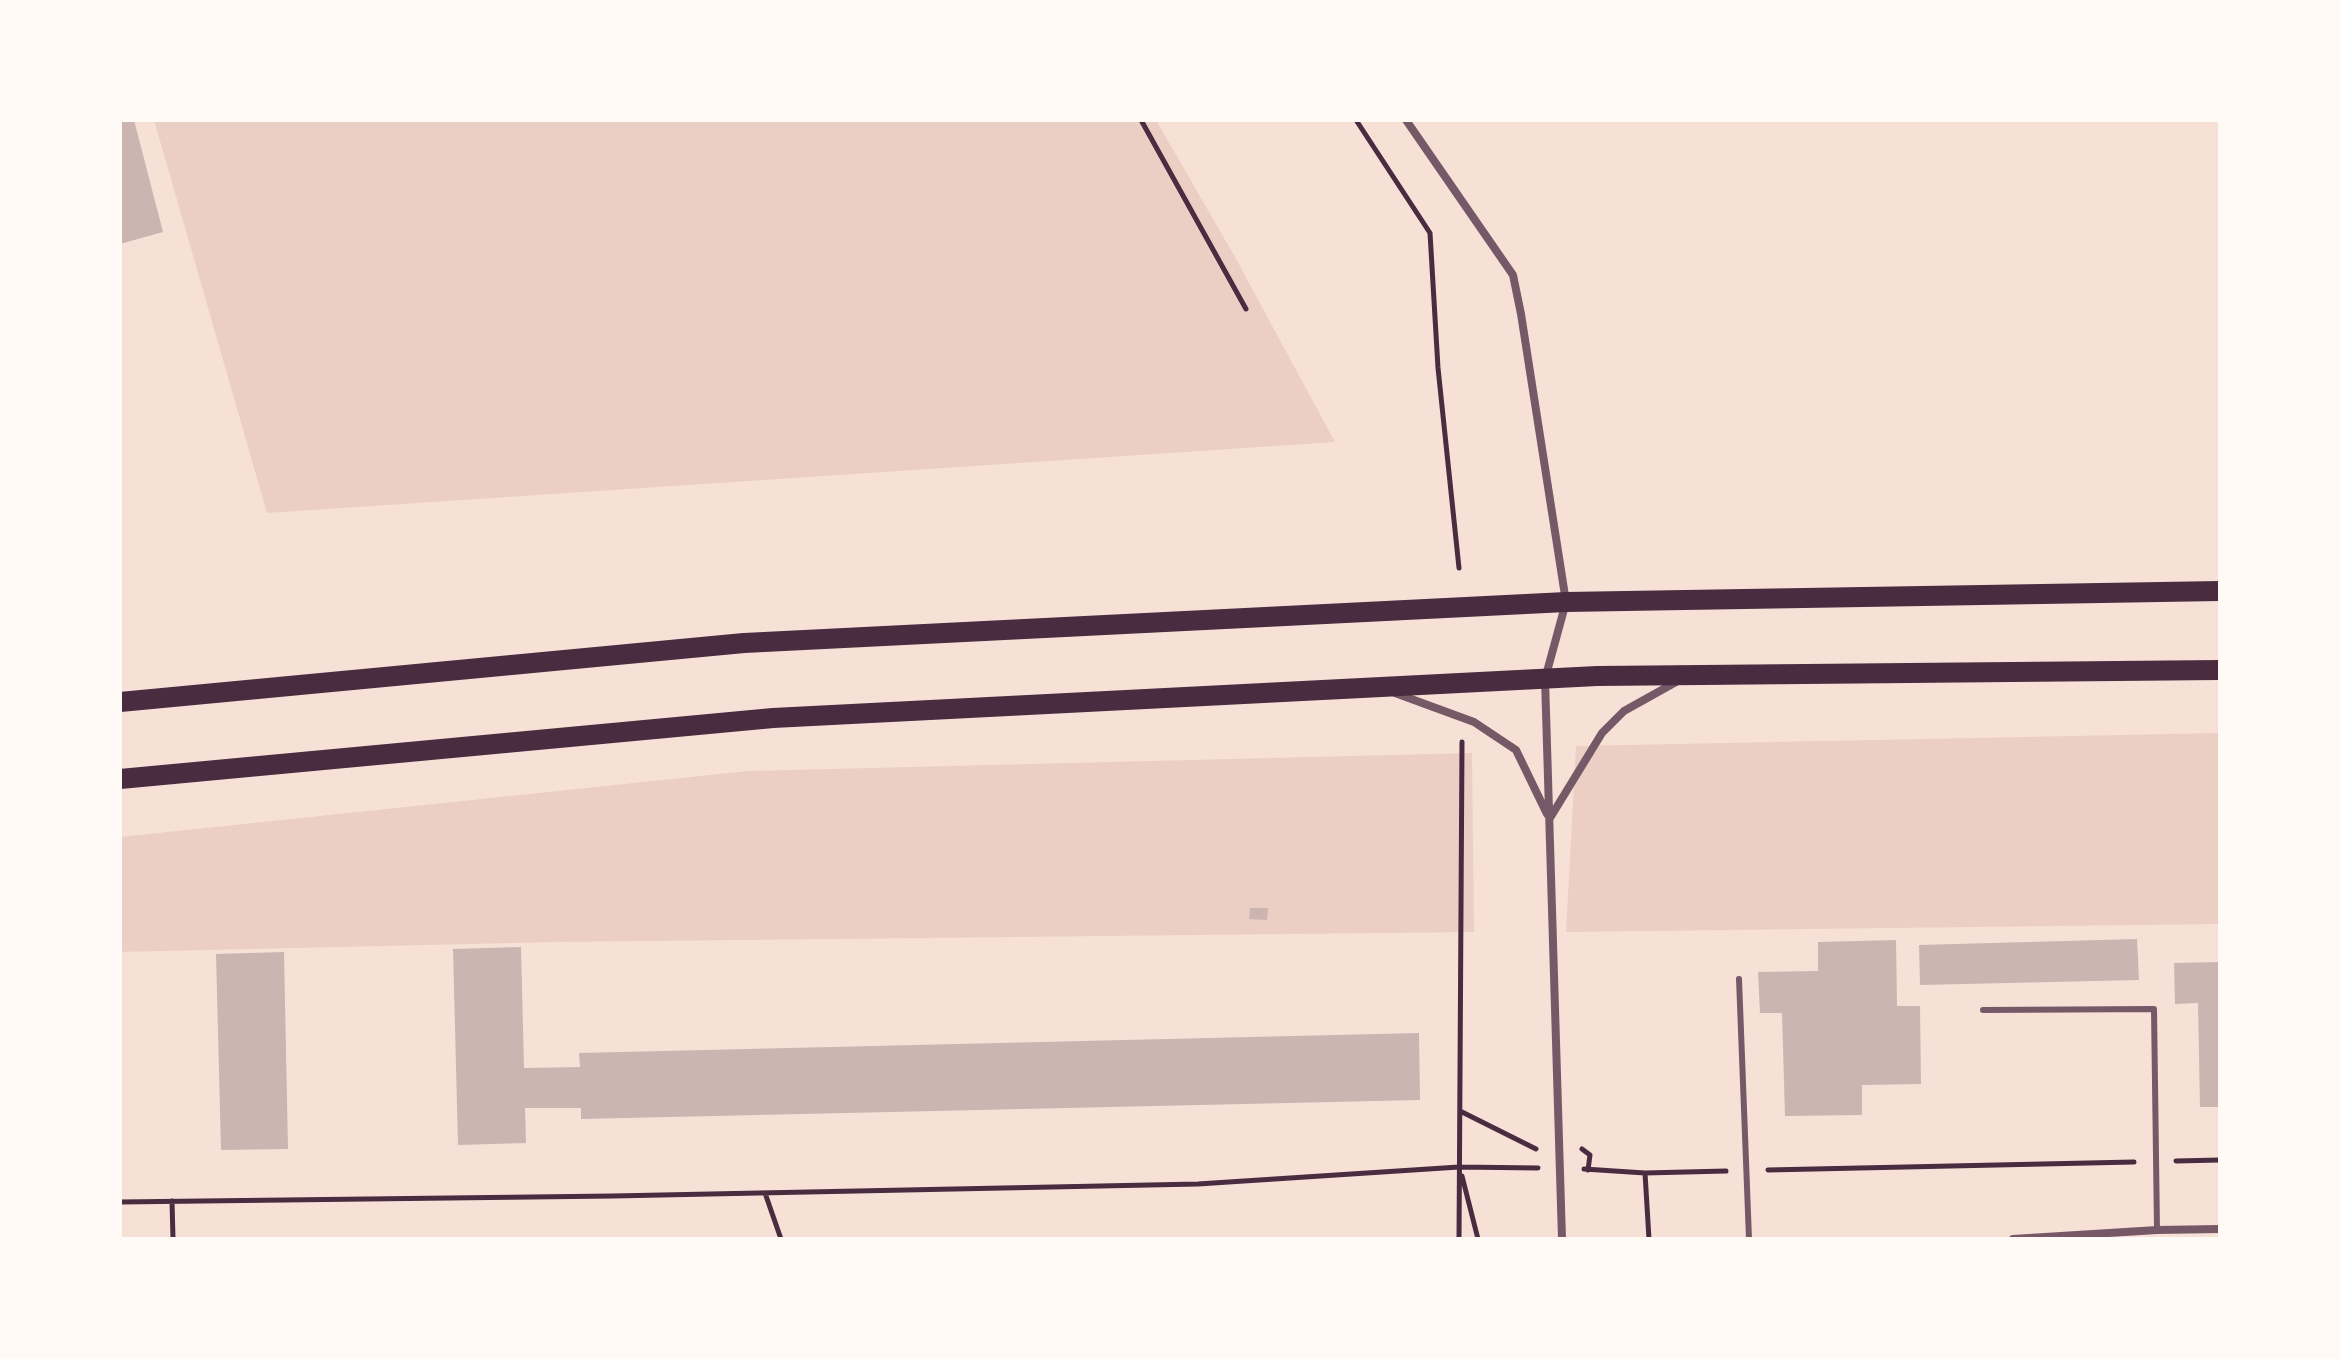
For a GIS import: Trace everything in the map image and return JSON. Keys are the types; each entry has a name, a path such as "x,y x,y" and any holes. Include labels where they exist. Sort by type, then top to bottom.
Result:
{"main road":[{"path":"120,702 744,643 1566,602 2220,591"},
{"path":"120,779 773,718 1545,679 2220,670"}],"street":[{"path":"1406,120 1513,275 1566,602 1545,679 1562,1239"},
{"path":"1549,819 1602,733 1624,711 1687,676"},
{"path":"1377,687 1474,722 1516,750 1549,819"},
{"path":"2013,1239 2220,1229"}],"lane":[{"path":"1739,979 1749,1239"},
{"path":"1983,1010 2154,1009 2157,1230"}],"path":[{"path":"1141,120 1246,309"},
{"path":"1356,120 1430,233 1438,368 1459,568"},
{"path":"1459,1239 1462,741"},
{"path":"1460,1111 1534,1149"},
{"path":"120,1202 1198,1184 1459,1167 1560,1167 1645,1173 2220,1160"},
{"path":"1459,1167 1478,1239"},
{"path":"1645,1173 1649,1239"},
{"path":"765,1193 781,1239"},
{"path":"172,1201 173,1239"}],"shaded area":[{"path":"154,120 1156,120 1235,257 1335,442 267,513"},
{"path":"2220,733 2220,924 1566,932 1576,746"},
{"path":"1472,753 1474,932 557,942 120,952 120,837 748,771"}],"building":[{"path":"120,120 134,120 163,232 120,244"},
{"path":"1250,908 1268,908 1267,920 1249,919"},
{"path":"2137,939 2139,980 1920,985 1919,945"},
{"path":"1896,940 1897,1006 1920,1006 1921,1084 1862,1085 1862,1115 1785,1116 1782,1013 1760,1013 1758,972 1818,971 1818,942"},
{"path":"521,947 524,1068 580,1067 579,1053 1419,1033 1420,1100 581,1119 581,1108 525,1108 526,1143 458,1145 453,949"},
{"path":"284,952 288,1149 221,1150 216,954"},
{"path":"2220,962 2220,1107 2200,1107 2198,1003 2175,1004 2174,963"}]}
